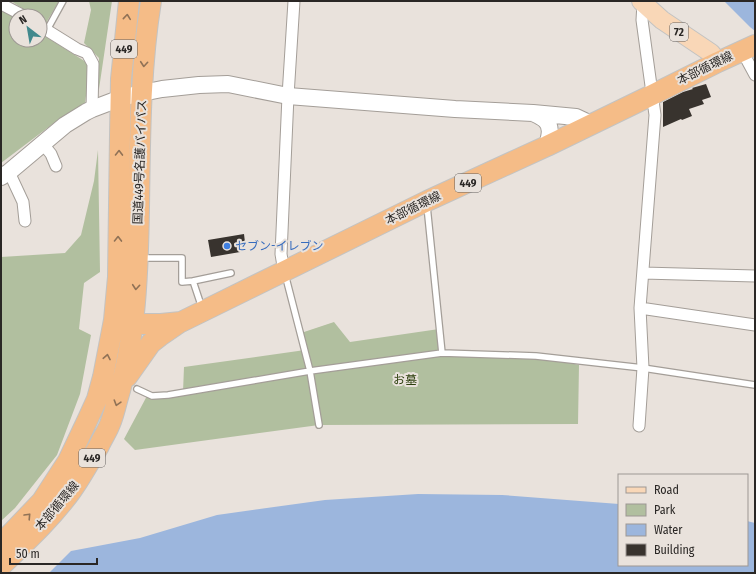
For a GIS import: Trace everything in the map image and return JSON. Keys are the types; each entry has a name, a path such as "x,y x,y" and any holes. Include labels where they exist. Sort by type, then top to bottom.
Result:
{"highway":[{"name":"国道449号名護バイパス","path":"123,322 118,278 121,79 129,1"},
{"name":"国道449号名護バイパス","path":"123,322 138,258 142,93 151,1"},
{"name":"本部循環線","path":"123,322 161,324 181,322 427,201 547,146 748,48"},
{"name":"本部循環線","path":"1,566 55,512 72,491 86,470 130,385 123,322"},
{"name":"本部循環線","path":"1,544 42,501 68,461 97,399 103,377 123,322"},
{"path":"130,385 151,343 181,322"}],"main road":[{"name":"72","path":"642,2 662,20 711,53 718,62"}],"street":[{"path":"284,272 281,254 294,1"},
{"path":"639,426 643,368 640,308 655,115 642,20 642,2"},
{"path":"48,31 77,49 87,53 93,64 92,109"},
{"path":"748,48 755,75"},
{"path":"25,222 23,202 5,174 65,125 86,112 121,98 162,89 228,84 288,96 455,109 533,113 576,117 593,124"},
{"path":"533,113 546,120 549,127 550,131 547,146"},
{"path":"43,144 51,154 56,166"},
{"path":"643,273 755,276"},
{"path":"640,308 755,325"}],"lane":[{"path":"48,22 63,1"},
{"path":"427,201 442,353"},
{"path":"138,258 182,258 182,282 231,273"},
{"path":"284,272 310,371 319,426"},
{"path":"193,281 204,311"},
{"path":"130,385 152,396 168,395 310,371 442,353 536,356 643,368 755,385"}],"green space":[{"path":"11,1 59,1 48,20 48,8 22,8"},
{"path":"89,1 112,1 99,89 99,58 84,43 91,10"},
{"path":"1,11 5,11 8,13 8,48 48,48 48,38 86,62 89,71 85,104 54,123 1,163"},
{"path":"98,150 100,272 84,283 79,329 91,335 80,394 57,455 15,508 1,521 1,257 65,253 81,235 94,181"},
{"name":"お墓","path":"334,322 350,342 439,329 442,353 536,356 579,365 578,424 319,425 135,450 124,439 148,394 183,392 184,367 305,350 301,333"}],"water":[{"path":"724,1 755,1 755,31 750,27"},
{"path":"418,494 502,495 618,504 618,566 748,566 748,521 755,523 755,573 49,573 71,551 140,538 217,515 325,500"}],"building":[{"path":"706,84 711,97 702,100 704,104 689,109 692,116 663,127 663,102 683,92 693,89 692,88"},
{"name":"セブン-イレブン","path":"244,234 246,251 211,257 208,240"}],"place":[{"name":"セブン-イレブン","path":"227,246"}]}
